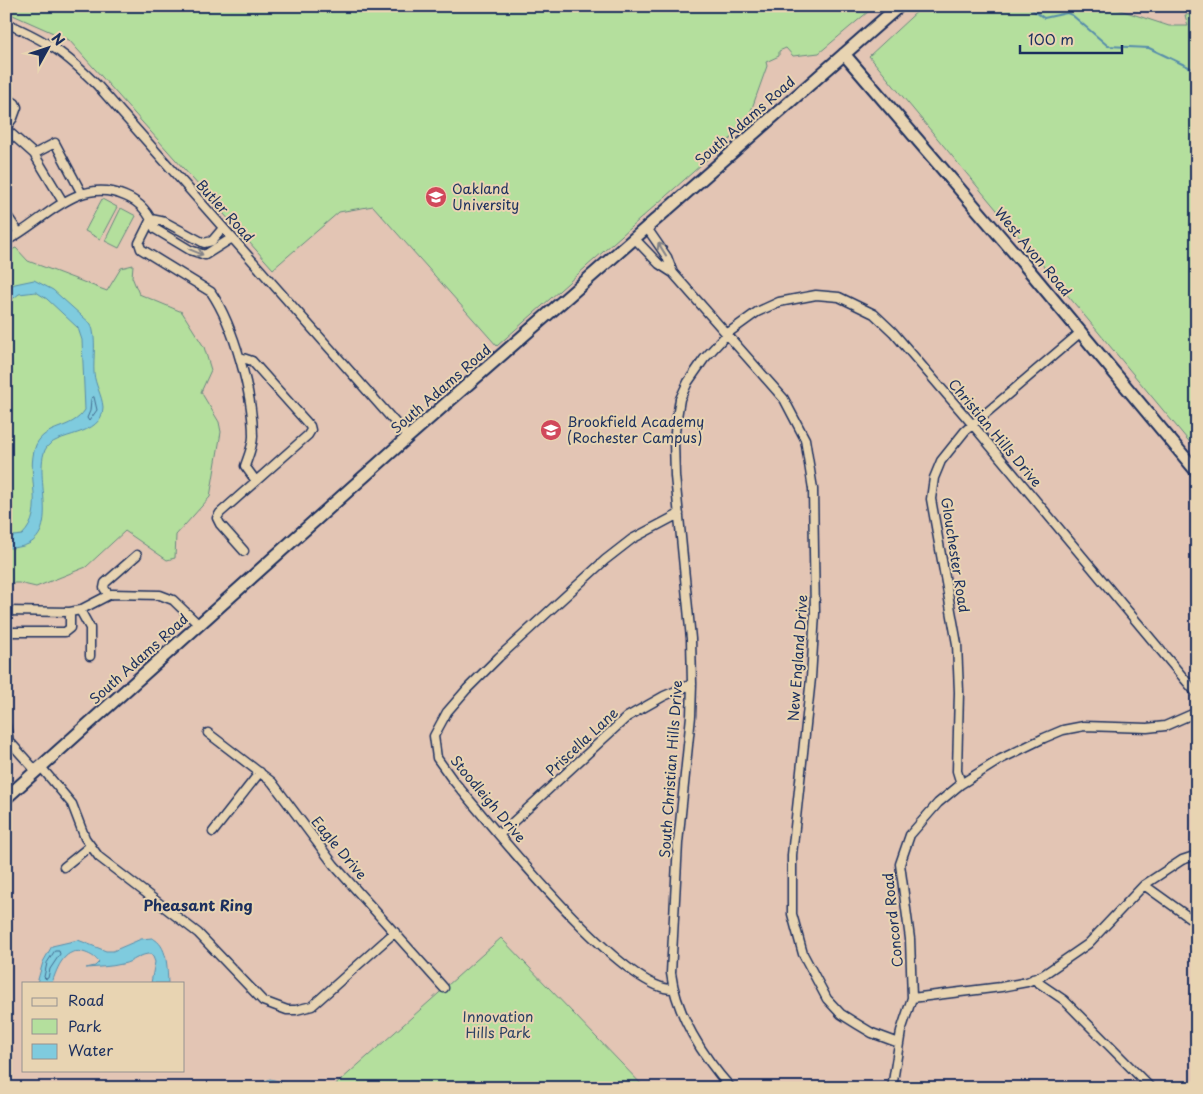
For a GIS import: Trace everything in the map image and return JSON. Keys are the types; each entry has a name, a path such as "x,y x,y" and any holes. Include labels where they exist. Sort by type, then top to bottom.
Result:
{"main road":[{"name":"South Adams Road","path":"6,798 408,437 900,6"},
{"name":"West Avon Road","path":"844,54 1081,332 1197,472"}],"street":[{"name":"Butler Road","path":"6,23 53,45 75,63 119,109 408,437"},
{"path":"6,98 15,103 17,107 13,118 6,128 34,154 63,202"},
{"path":"34,154 55,143 82,194"},
{"path":"6,240 63,202 82,194 104,192 120,194 143,208 155,229 199,254 211,253 232,238"},
{"path":"6,214 19,232"},
{"path":"151,219 165,222 204,243 212,241 223,228"},
{"path":"151,219 139,243 141,249 211,292 218,302 240,357 253,435 245,466 256,481"},
{"name":"New England Drive","path":"647,228 667,257 673,273"},
{"name":"New England Drive","path":"635,238 660,264 673,273 728,333 784,399 797,420 810,457 814,515 815,613 811,678 792,855 792,914 796,932 814,978 827,999 841,1014 857,1024 872,1033 899,1043"},
{"name":"Christian Hills Drive","path":"728,333 757,312 779,302 800,296 839,297 874,314 893,332 972,424 1197,694"},
{"name":"Glouchester Road","path":"961,784 957,771 959,685 957,644 931,499 934,478 941,461 972,424 1081,332"},
{"name":"South Christian Hills Drive","path":"728,333 704,360 688,382 680,399 674,440 691,639 692,684 674,907 671,973 673,989 684,1015 700,1045 731,1088"},
{"path":"240,357 252,361 310,426 311,430 308,435 220,513 218,518 220,524 244,551"},
{"name":"Stoodleigh Drive","path":"673,989 656,985 644,978 588,932 500,834 436,758 434,736 439,725 467,689 499,656 605,560 632,539 679,514"},
{"path":"108,594 104,588 105,583 137,555"},
{"path":"6,611 70,612 80,610 108,594 166,596 178,604 198,626"},
{"path":"80,610 90,628 90,656"},
{"path":"6,632 65,632 70,628 70,612"},
{"name":"Priscella Lane","path":"500,834 627,718 664,696 692,684"},
{"name":"Concord Road","path":"892,1088 899,1043 912,998 910,939 900,864 910,835 938,803 961,784 1001,759 1063,730 1084,726 1147,728 1180,721 1197,712"},
{"path":"6,726 8,741 72,804 90,846 99,857 198,933 263,1001 278,1008 296,1010 312,1006 395,932"},
{"name":"Eagle Drive","path":"208,733 260,772 280,792 312,838 334,865 444,988"},
{"path":"213,832 260,772"},
{"path":"64,867 90,846"},
{"path":"912,998 992,988 1033,980 1088,944 1144,885 1182,860 1197,854"},
{"path":"1144,885 1197,923"},
{"path":"1033,980 1064,1000 1151,1088"}],"green space":[{"name":"Oakland University","path":"6,6 875,6 819,53 793,56 786,48 779,51 779,56 766,62 767,66 746,125 497,346 373,206 339,212 273,269 69,40 6,12"},
{"path":"923,6 1108,6 1169,26 1188,26 1185,15 1197,14 1197,451 869,56"},
{"path":"102,199 117,207 100,239 85,231"},
{"path":"121,208 136,216 119,248 105,241"},
{"path":"16,248 28,261 107,291 121,268 133,265 132,277 139,294 182,312 204,347 211,370 201,392 219,422 221,432 210,497 176,535 175,558 167,560 125,531 86,567 36,587 19,583 6,583 6,252"},
{"name":"Innovation Hills Park","path":"501,938 645,1088 332,1088"}],"water":[{"path":"34,280 53,290 91,324 94,342 95,377 103,407 101,417 95,424 50,444 45,450 42,463 43,526 37,537 25,545 6,548 6,537 22,535 33,515 33,456 40,438 52,430 73,421 85,410 82,340 78,328 47,299 36,292 19,294 6,304 6,288"},
{"path":"152,938 161,946 166,958 168,982 151,982 155,962 152,954 144,955 118,965 86,968 95,966 99,962 91,955 79,951 67,955 63,959 52,982 37,982 43,962 52,946 78,940 106,951 113,951 141,939"},
{"path":"270,1079 308,1088 249,1088"}],"waterway":[{"path":"1027,6 1044,18 1067,13 1072,15 1108,46 1149,48 1197,71"}],"place":[{"name":"Oakland University","path":"436,197"},
{"name":"Brookfield Academy (Rochester Campus)","path":"551,430"}],"district":[{"name":"Pheasant Ring","path":"198,906"}]}
